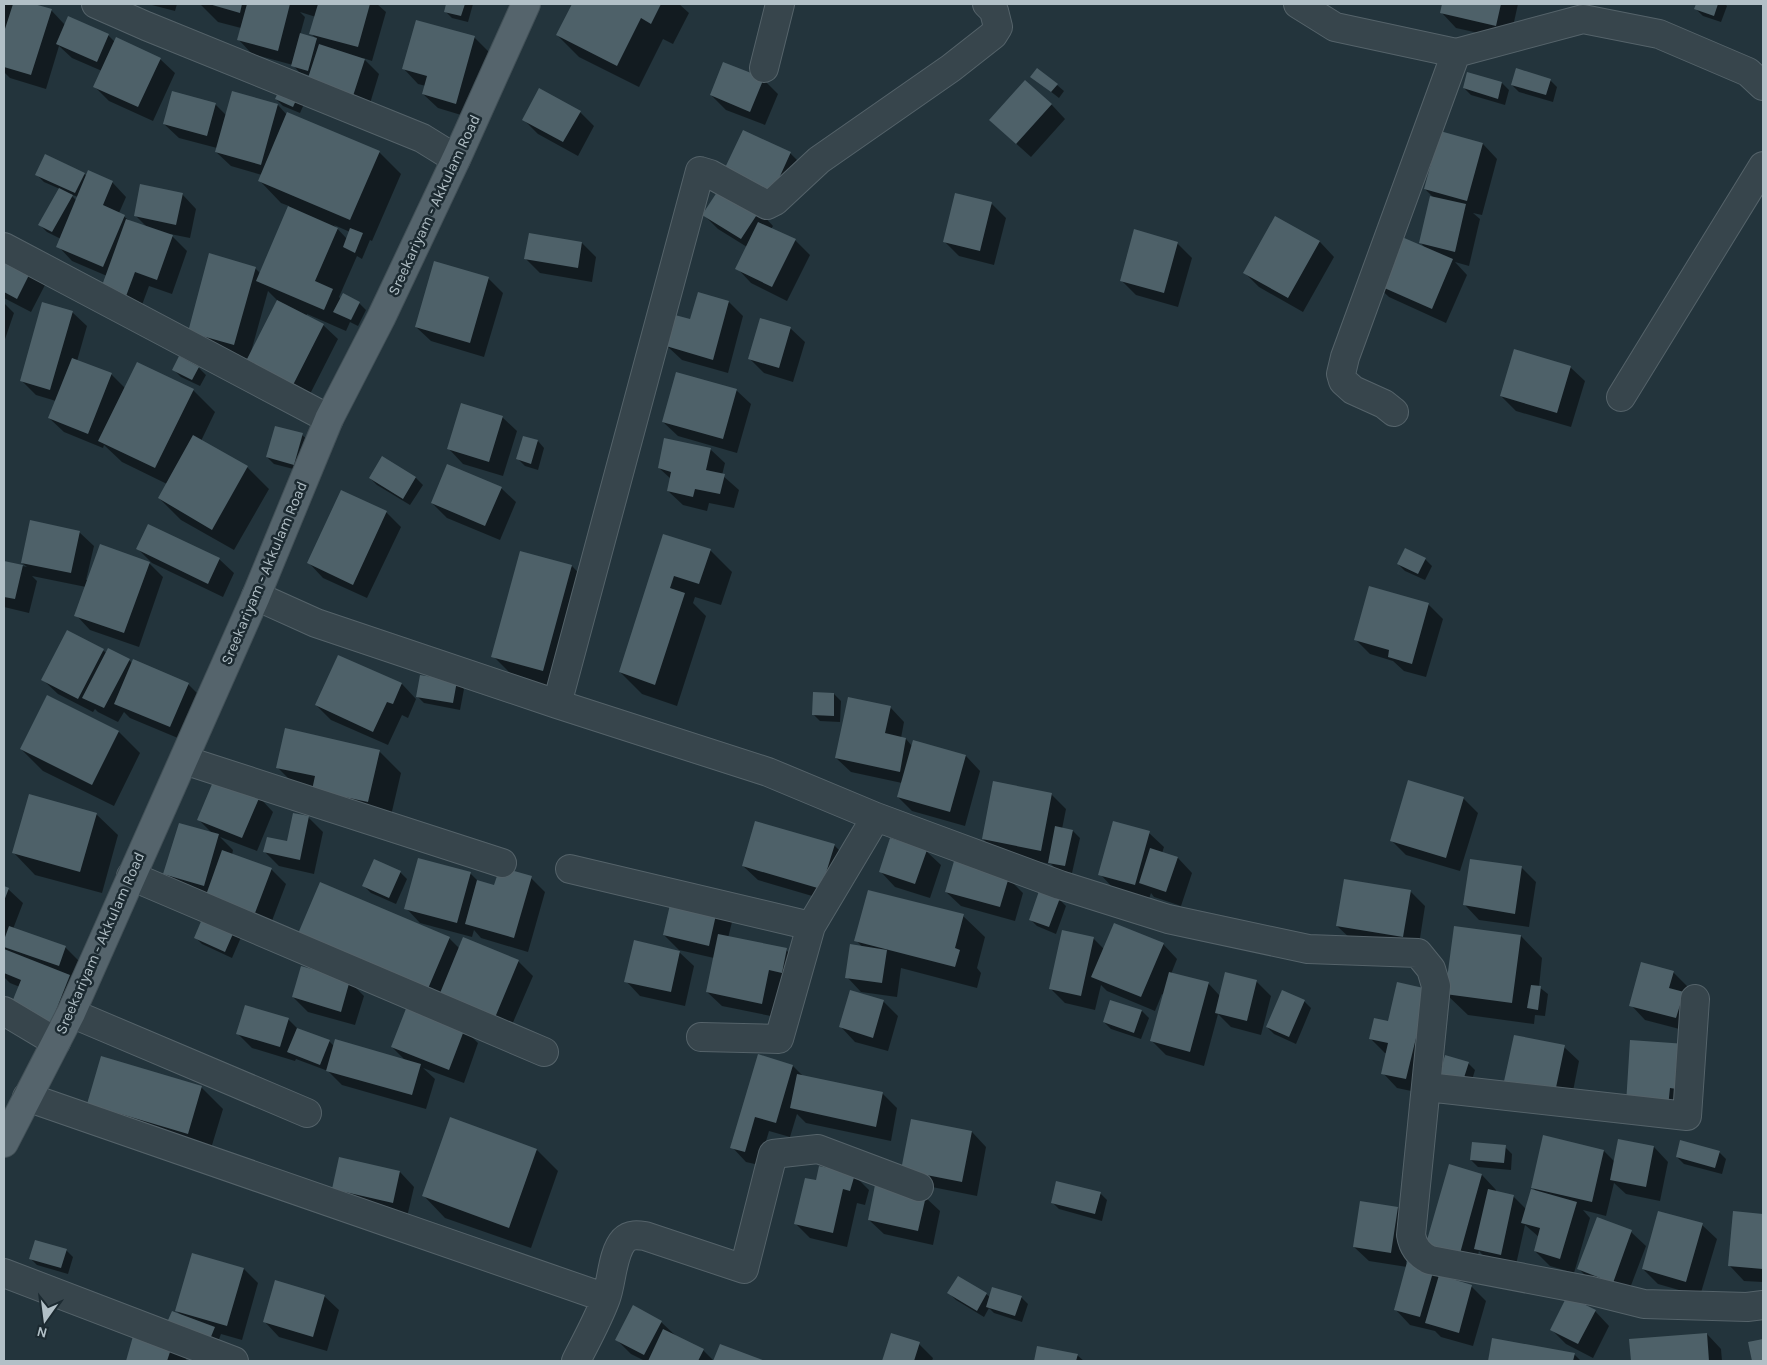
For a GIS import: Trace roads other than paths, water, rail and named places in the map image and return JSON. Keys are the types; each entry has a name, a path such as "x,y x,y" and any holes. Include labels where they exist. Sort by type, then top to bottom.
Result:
{"main road":[{"name":"Sreekariyam - Akkulam Road","path":"4,1143 71,1014 256,596 328,419 381,318 526,4"}],"street":[{"path":"96,4 422,138 456,159"},
{"path":"764,68 780,4"},
{"path":"557,704 700,171 710,174 767,206 775,201 819,160 951,68 993,35 998,27 994,11 987,4"},
{"path":"1298,4 1335,27 1456,54 1583,19 1659,34 1748,72 1763,86"},
{"path":"1394,412 1384,404 1352,390 1343,382 1341,374 1348,348 1456,54"},
{"path":"1622,397 1763,166"},
{"path":"4,246 328,419"},
{"path":"256,596 316,622 557,704 768,772 876,817 1060,886 1168,919 1308,949 1418,953 1431,969 1436,986 1411,1235 1412,1244 1424,1257 1430,1260 1592,1290 1644,1304 1746,1307 1763,1305"},
{"path":"184,760 502,863"},
{"path":"701,1037 779,1039 811,926 876,817"},
{"path":"570,869 811,926"},
{"path":"131,876 544,1052"},
{"path":"1427,1087 1687,1116 1695,999"},
{"path":"4,1011 56,1042"},
{"path":"71,1014 307,1113"},
{"path":"27,1097 606,1298"},
{"path":"576,1361 606,1298 618,1250 625,1238 632,1235 645,1236 744,1269 772,1154 818,1149 919,1187"},
{"path":"4,1273 234,1361"}]}
